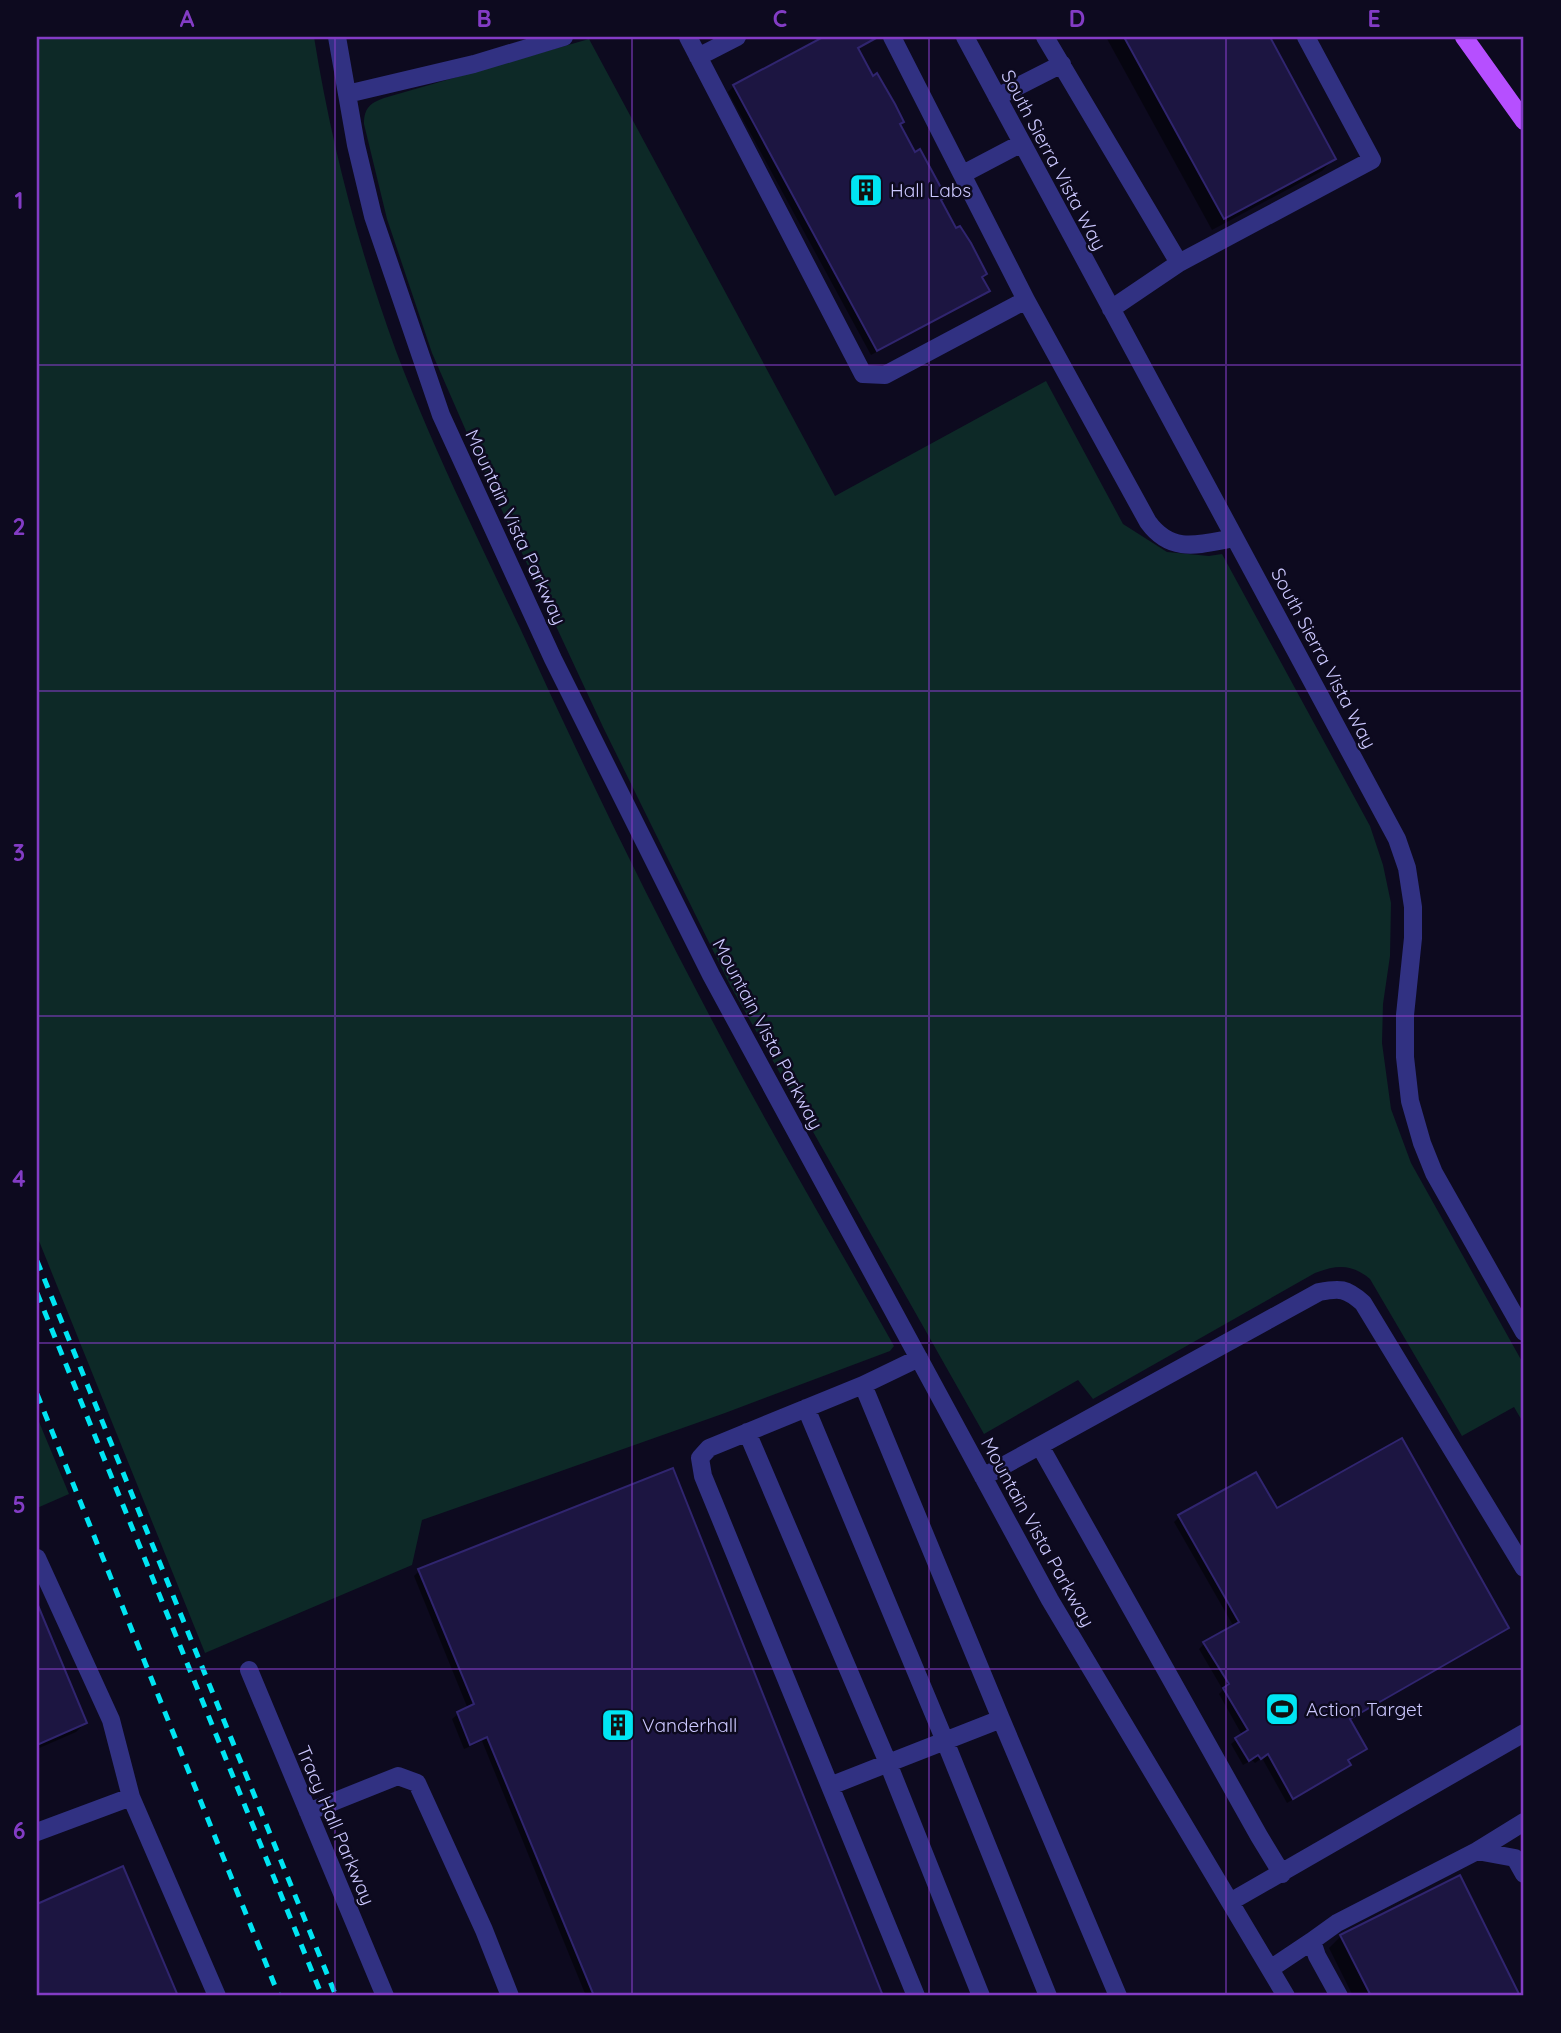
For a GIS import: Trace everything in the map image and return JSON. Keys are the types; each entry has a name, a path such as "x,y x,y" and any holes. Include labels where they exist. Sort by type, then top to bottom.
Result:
{"main road":[{"path":"1464,37 1524,121"}],"street":[{"name":"Mountain Vista Parkway","path":"337,37 373,216 441,415 553,659 705,963 1050,1600 1286,1996"},
{"path":"347,94 474,64 538,41 564,37"},
{"path":"688,37 863,374 885,375 1026,300"},
{"path":"698,57 737,37"},
{"path":"891,37 1026,300 1148,522 1157,534 1171,543 1194,545 1235,538"},
{"name":"South Sierra Vista Way","path":"965,37 1397,839 1407,868 1413,907 1413,938 1405,1015 1405,1058 1410,1101 1434,1173 1524,1332"},
{"path":"1045,37 1179,263"},
{"path":"1111,309 1179,263 1372,160 1306,37"},
{"path":"997,97 1062,64"},
{"path":"963,174 1022,143"},
{"path":"983,1477 1319,1292 1336,1289 1350,1292 1363,1303 1524,1568"},
{"path":"916,1996 703,1476 701,1458 709,1448 863,1385 919,1358"},
{"path":"863,1385 1118,1996"},
{"path":"806,1408 1048,1996"},
{"path":"747,1432 888,1763 981,1996"},
{"path":"1040,1446 1282,1874"},
{"path":"37,1558 111,1720 131,1797 217,1996"},
{"name":"Tracy Hall Parkway","path":"249,1670 385,1996"},
{"path":"831,1786 1001,1719"},
{"path":"1230,1902 1524,1733"},
{"path":"308,1812 398,1776 417,1783 484,1930 510,1996"},
{"path":"37,1832 131,1797"},
{"path":"1270,1969 1337,1923 1477,1851 1524,1822"},
{"path":"1477,1851 1515,1858 1524,1874"},
{"path":"1312,1941 1317,1956 1339,1996"}],"green space":[{"path":"37,37 314,37 338,156 370,274 396,351 440,456 590,778 663,926 758,1105 894,1346 890,1351 725,1413 422,1520 412,1565 205,1653 37,1236"},
{"path":"589,39 835,496 1046,381 1123,524 1167,552 1209,556 1222,554 1370,826 1383,865 1391,903 1390,956 1383,1004 1382,1043 1391,1109 1411,1163 1524,1365 1524,1424 1514,1407 1462,1436 1370,1279 1356,1270 1343,1267 1315,1273 1093,1399 1078,1380 984,1434 730,985 603,727 432,353 387,219 364,124 365,114 372,104 384,98"},
{"path":"37,1417 69,1494 37,1508"}],"building":[{"name":"Hall Labs","path":"823,37 878,37 858,48 873,76 877,73 895,104 904,122 900,124 915,152 920,149 946,197 941,200 956,228 960,226 987,274 982,277 990,291 877,351 733,85"},
{"path":"1124,37 1270,37 1336,159 1224,219"},
{"name":"Action Target","path":"1402,1438 1509,1628 1350,1719 1367,1749 1348,1760 1351,1765 1293,1799 1268,1754 1261,1759 1258,1755 1249,1761 1235,1738 1248,1730 1223,1688 1229,1684 1203,1642 1239,1622 1178,1515 1256,1472 1277,1508"},
{"name":"Vanderhall","path":"673,1468 883,1996 594,1996 487,1737 470,1745 457,1712 474,1704 418,1569"},
{"path":"37,1603 87,1723 37,1745"},
{"path":"123,1866 178,1996 37,1996 37,1904"},
{"path":"1460,1875 1520,1996 1371,1996 1340,1935"}],"railway":[{"path":"37,1261 336,1996"},
{"path":"37,1293 322,1996"},
{"path":"37,1394 279,1996"}],"place":[{"name":"Hall Labs","path":"866,190"},
{"name":"Action Target","path":"1282,1709"},
{"name":"Vanderhall","path":"618,1725"}]}
